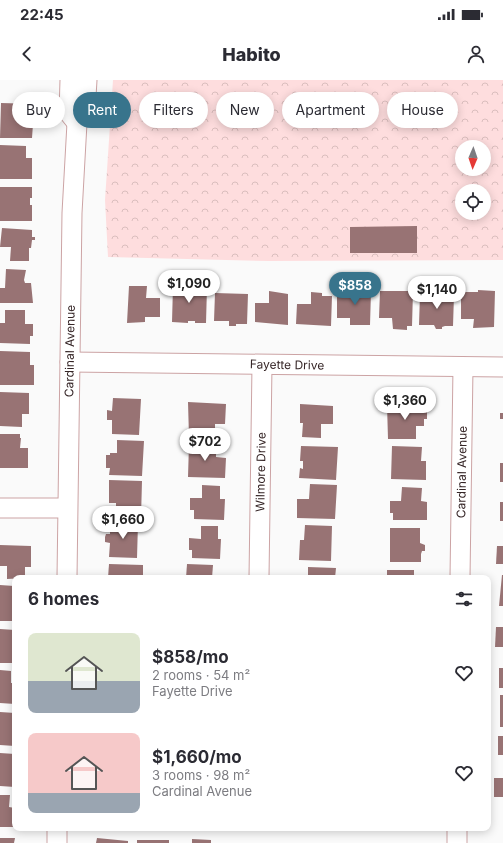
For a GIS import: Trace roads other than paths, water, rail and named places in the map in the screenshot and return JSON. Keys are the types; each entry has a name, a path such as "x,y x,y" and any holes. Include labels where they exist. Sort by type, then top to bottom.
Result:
{"street":[{"name":"Cardinal Avenue","path":"70,80 69,113 73,118"},
{"name":"Cardinal Avenue","path":"86,92 87,80"},
{"name":"Cardinal Avenue","path":"67,575 72,213 77,128"},
{"name":"Fayette Drive","path":"70,362 503,367"},
{"name":"Wilmore Drive","path":"259,575 262,365"},
{"name":"Cardinal Avenue","path":"460,575 463,367"},
{"path":"0,508 67,508"},
{"path":"57,831 57,843"},
{"path":"457,831 457,843"}]}
